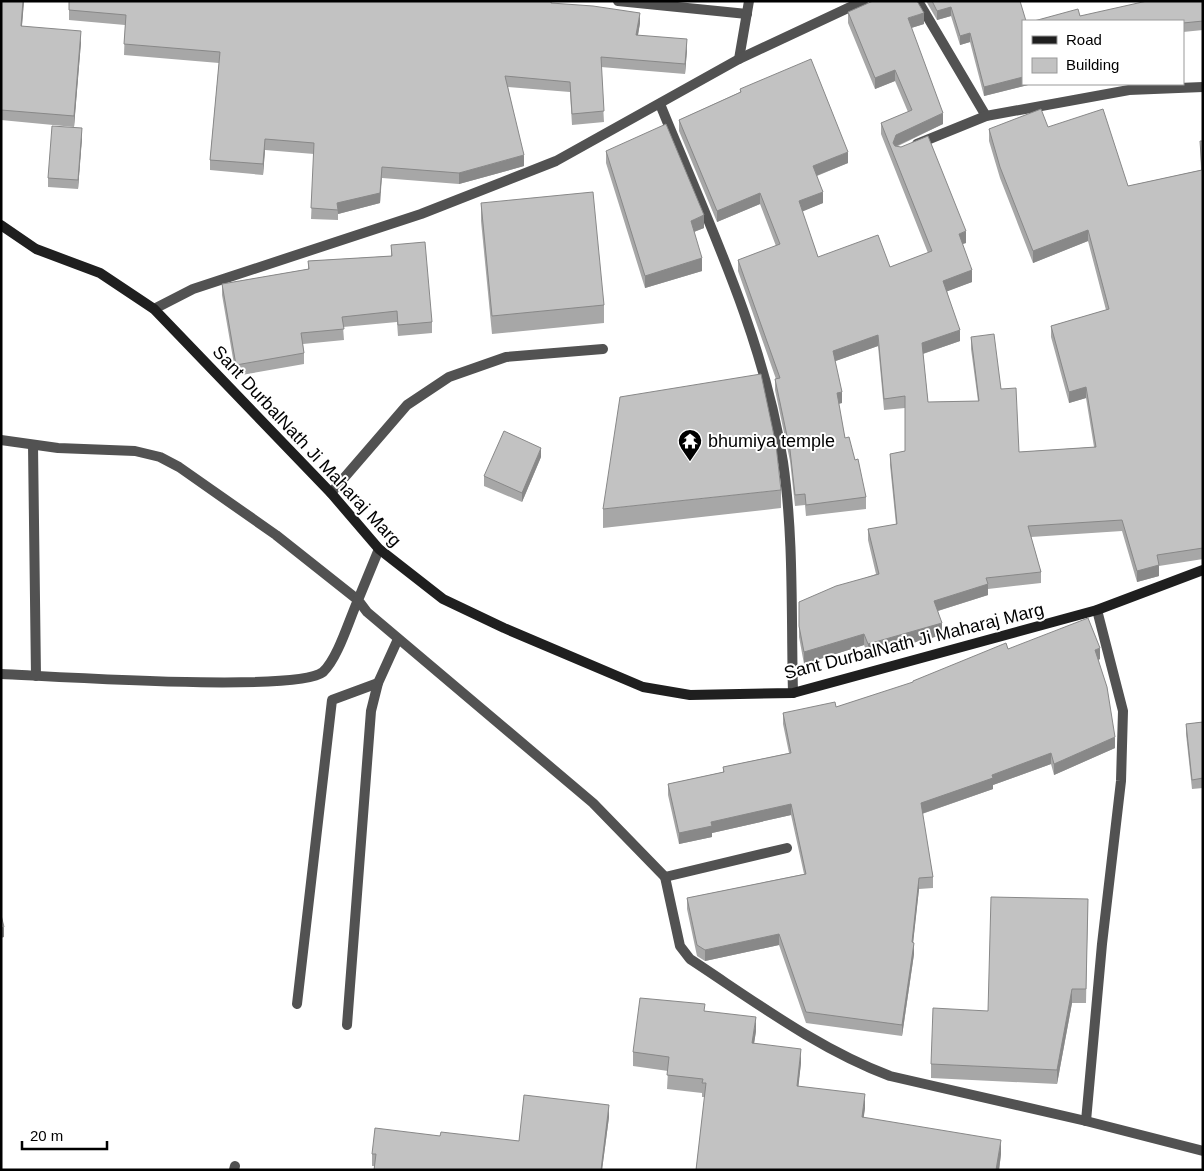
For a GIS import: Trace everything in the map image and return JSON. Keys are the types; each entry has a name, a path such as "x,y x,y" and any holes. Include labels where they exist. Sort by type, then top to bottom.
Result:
{"street":[{"path":"618,1 747,14"},
{"path":"739,60 749,1"},
{"path":"154,309 193,289 421,214 498,185 556,160 739,60 863,1"},
{"path":"918,1 986,116"},
{"path":"907,148 986,116 1129,90 1203,87"},
{"path":"660,104 748,323 770,397 783,461 790,520 793,693"},
{"name":"Sant DurbalNath Ji Maharaj Marg","path":"1,225 36,249 100,273 154,309 331,493 379,549 443,599 504,628 643,687 690,695 793,693 1097,610 1203,570"},
{"path":"331,493 407,405 449,377 506,357 603,349"},
{"path":"1,440 58,448 135,450 160,457 276,535 358,600 367,612 398,639 593,803 665,877 683,952 690,959 813,1039 890,1076 1086,1121 1203,1151"},
{"path":"33,445 36,676"},
{"path":"1,674 254,683 301,680 322,672 332,659 379,549"},
{"path":"1086,1121 1102,944 1122,781 1123,711 1097,610"},
{"path":"347,1025 372,712 378,683 398,639"},
{"path":"297,1004 332,700 378,683"},
{"path":"665,877 787,848"}],"building":[{"path":"1,1 23,1 21,26 81,31 74,116 1,110"},
{"path":"69,1 551,1 551,3 593,6 640,13 636,35 687,39 685,64 601,57 604,111 572,114 570,82 505,76 524,155 459,173 382,167 380,193 337,203 338,210 311,208 314,143 265,139 263,164 210,160 220,52 124,44 126,15 69,10"},
{"path":"873,1 917,1 924,13 908,18 943,113 896,135 893,143 895,146 901,147 928,136 966,231 959,234 972,270 943,281 960,330 922,343 928,402 979,401 971,337 994,334 1001,389 1016,388 1019,452 1096,447 1086,387 1069,392 1051,326 1109,309 1088,230 1033,251 1000,167 989,129 1041,109 1048,127 1103,109 1128,186 1202,170 1200,141 1203,141 1203,548 1157,555 1159,565 1137,571 1122,520 1028,526 1041,572 986,578 988,584 934,601 942,623 868,644 864,634 804,652 799,626 799,602 836,586 879,574 868,529 897,524 890,454 905,451 905,396 884,399 878,335 833,351 842,392 837,393 845,438 849,437 855,460 858,459 866,497 806,505 805,494 795,495 790,450 775,379 780,378 738,260 780,244 760,193 717,211 679,120 741,92 740,89 811,59 848,152 813,166 823,192 799,201 818,257 878,235 890,267 932,251 881,123 912,110 895,70 875,78 848,12"},
{"path":"932,1 1020,1 1026,20 1022,20 1022,77 984,87 970,33 960,36 951,7 937,11"},
{"path":"1147,1 1203,1 1203,21 1184,23 1184,20 1038,20 1078,9 1080,16"},
{"path":"666,124 704,215 691,221 702,258 645,276 606,151"},
{"path":"52,126 82,128 78,180 48,178"},
{"path":"593,192 604,305 492,316 481,203"},
{"path":"425,242 432,322 398,325 397,311 342,317 344,329 301,333 304,353 236,365 222,284 309,269 308,261 392,256 391,245"},
{"name":"bhumiya temple","path":"761,374 776,445 781,490 603,509 620,397"},
{"path":"504,431 541,448 522,493 484,476"},
{"path":"1088,618 1100,648 1095,650 1107,687 1115,737 1054,764 1051,753 992,775 993,778 921,803 933,877 919,878 912,942 914,943 902,1025 806,1012 779,934 705,950 697,945 687,898 806,874 791,804 711,822 712,826 679,833 668,784 724,772 723,767 791,753 783,713 835,702 836,707 913,682 1006,643 1008,649"},
{"path":"1203,722 1203,778 1192,780 1186,724"},
{"path":"991,897 1088,899 1086,989 1072,989 1057,1070 931,1064 933,1008 988,1011"},
{"path":"1,915 4,927 1,928"},
{"path":"640,998 705,1004 704,1011 756,1017 752,1043 801,1049 797,1086 865,1094 862,1117 1001,1140 996,1170 696,1170 706,1083 702,1083 703,1079 667,1075 669,1057 633,1052"},
{"path":"524,1095 609,1105 601,1170 374,1170 376,1154 372,1154 375,1128 440,1136 441,1132 519,1141"}],"place":[{"name":"bhumiya temple","path":"690,462"}]}
